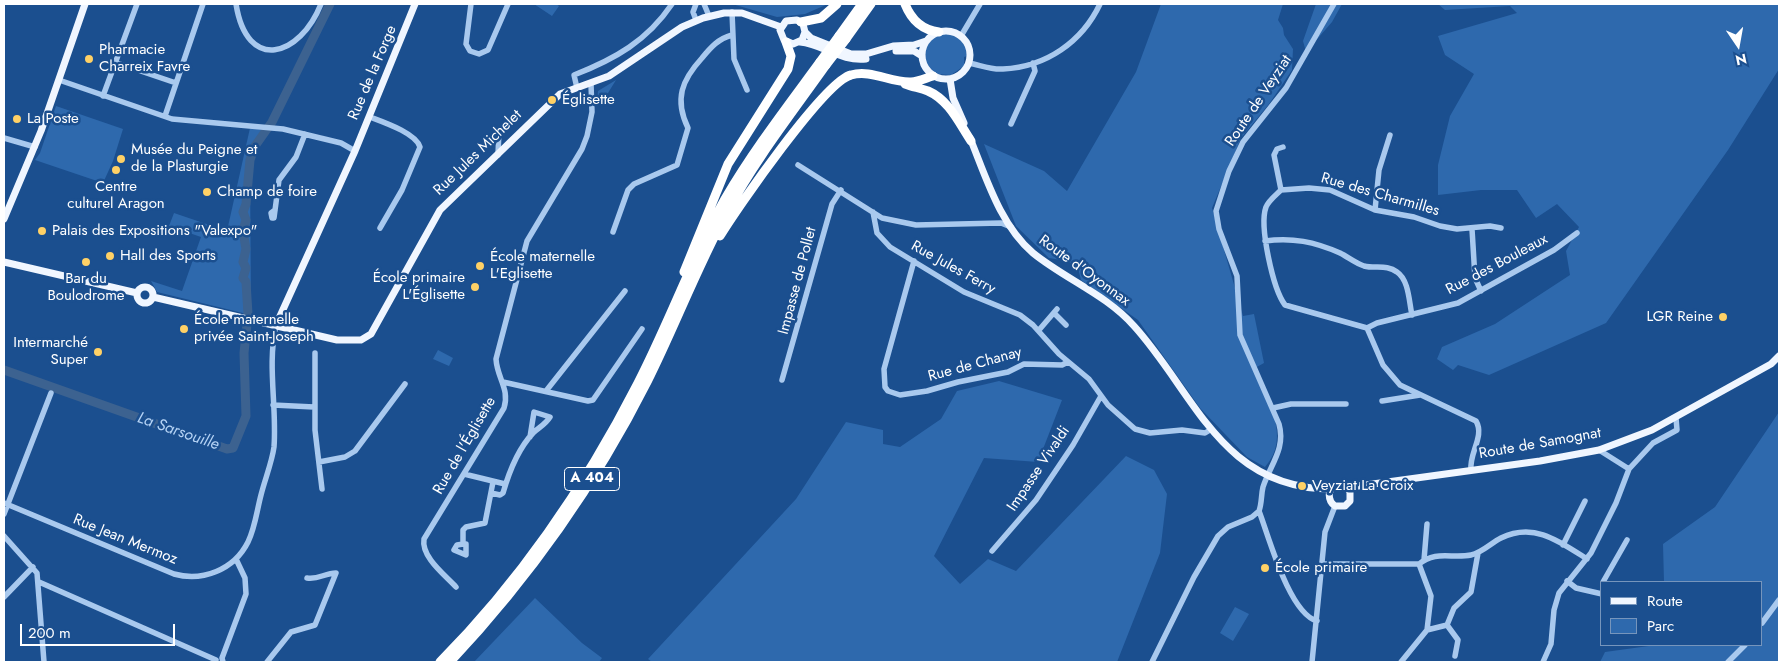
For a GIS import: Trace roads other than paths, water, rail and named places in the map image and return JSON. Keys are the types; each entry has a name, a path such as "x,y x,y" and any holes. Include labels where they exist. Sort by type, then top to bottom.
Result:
{"highway":[{"path":"801,22 821,18 837,4"},
{"name":"A 404","path":"450,662 520,582 581,497 633,409 740,188 842,37 862,4"},
{"name":"A 404","path":"842,37 871,4"},
{"path":"905,4 914,20 928,30 939,32"},
{"path":"652,356 728,164 740,141 788,69 791,56 786,42"},
{"name":"A 404","path":"440,662 497,599 547,534 600,452 652,356 725,200 752,157 823,64"},
{"path":"698,272 760,176 831,90 850,75 864,74 912,82 933,76"},
{"path":"888,78 937,96 952,111 971,141"}],"main road":[{"path":"4,219 35,147 84,4"},
{"name":"Rue de la Forge","path":"276,325 370,117 415,4"},
{"name":"Rue Jules Michelet","path":"153,297 347,342 367,338 378,325 405,270 440,210 552,100 565,92 591,84 620,70 696,20 732,12 742,12 781,27"},
{"path":"922,56 914,51 902,50 864,59 850,59 800,42 793,44 786,42 782,37 781,27 790,19 801,22 805,32 813,39 854,54 866,54 893,46 914,45 926,42 939,32 948,30 961,36 969,48 969,63 961,74 950,79 933,76 927,70 922,56 926,42"},
{"path":"800,42 805,32"},
{"name":"Route d'Oyonnax","path":"950,79 953,98 1001,211 1011,227 1034,253 1115,308 1135,326 1210,430 1240,458 1269,476"},
{"path":"4,262 136,293"},
{"path":"141,287 148,287 152,290 153,297 149,302 144,303 137,299 136,293 141,287"},
{"name":"Route de Samognat","path":"1344,486 1562,458 1598,450 1640,436 1676,418 1771,364 1779,356"},
{"path":"1269,476 1304,486 1326,496 1336,506 1345,506 1351,498 1350,491 1344,486 1337,486 1332,489 1304,486"},
{"name":"Route de Samognat","path":"1351,498 1374,483"},
{"path":"1330,501 1332,489"}],"street":[{"path":"104,96 137,4"},
{"path":"165,116 203,4"},
{"path":"236,4 240,22 250,39 259,46 273,50 282,50 295,43 312,24 322,4"},
{"path":"471,4 466,44 470,51 479,54 488,50 508,4"},
{"path":"577,88 574,75 601,64 651,31 672,4"},
{"path":"696,4 694,12 696,20"},
{"path":"704,4 709,16"},
{"path":"961,36 980,4"},
{"path":"969,63 1002,69 1033,63 1051,56 1075,40 1090,23 1100,4"},
{"name":"Route de Veyziat","path":"1273,408 1240,335 1237,276 1216,216 1220,192 1243,142 1286,88 1334,4"},
{"path":"732,12 734,59 747,90"},
{"path":"613,232 628,190 634,184 677,165 688,128 682,115 681,107 685,78 715,42 732,36"},
{"path":"117,63 176,83"},
{"path":"1011,124 1035,71 1033,63"},
{"path":"59,80 183,121 276,128 341,144 355,151"},
{"name":"Rue de l'Églisette","path":"456,587 428,555 424,543 504,408 508,398 496,359 527,241 582,149 591,123 591,84"},
{"path":"370,117 400,130 417,140 420,147 402,190 380,228"},
{"path":"498,155 499,130"},
{"path":"275,210 279,180 296,158 305,134"},
{"path":"1375,210 1378,170 1390,135"},
{"path":"4,138 35,147"},
{"path":"1283,147 1276,149 1274,155 1281,190 1266,208 1263,227 1265,241 1285,305 1367,328 1383,365 1400,385 1471,417 1478,424 1478,436 1472,452 1470,470"},
{"path":"798,165 841,190 882,218 916,225 1000,223 1011,227"},
{"name":"Rue des Charmilles","path":"1281,190 1310,188 1330,190 1375,210 1414,217 1440,226 1472,229 1490,226 1501,228"},
{"name":"Impasse de Pollet","path":"782,380 832,204 841,190"},
{"path":"1000,223 1001,211"},
{"name":"Rue Jules Ferry","path":"873,212 875,225 882,240 975,297 1020,315 1038,330 1068,362 1089,379 1100,396 1129,424 1143,432 1182,430 1205,433 1210,430"},
{"path":"1472,229 1475,278 1481,291"},
{"name":"Rue des Bouleaux","path":"1367,328 1377,323 1458,303 1554,250 1577,233"},
{"path":"1265,241 1279,239 1312,243 1341,254 1360,264 1383,266 1397,272 1405,282 1412,314"},
{"name":"Rue de Chanay","path":"914,261 884,369 883,384 888,391 900,395 914,394 958,382 1008,372 1024,364 1062,365 1068,362"},
{"path":"546,391 625,291"},
{"path":"1038,330 1055,311 1066,325"},
{"name":"Rue Jean Mermoz","path":"6,504 180,576 212,574 236,559 244,549 251,534 274,448 271,353 276,325"},
{"path":"503,382 588,401 593,400 642,329"},
{"path":"315,353 314,407 322,488"},
{"path":"319,462 345,457 355,451 405,384"},
{"path":"4,514 6,504 51,393"},
{"path":"1382,401 1420,394"},
{"name":"Impasse Vivaldi","path":"992,551 1036,500 1073,446 1100,396"},
{"path":"1317,621 1310,619 1305,614 1287,581 1262,524 1259,511 1263,488 1279,452 1282,437 1273,408 1291,404 1346,404"},
{"path":"273,406 314,407"},
{"path":"1543,662 1551,644 1555,604 1559,593 1587,559 1616,503 1629,469 1653,443 1675,433 1678,427 1676,418"},
{"path":"491,493 500,495 503,493 509,471 530,437"},
{"path":"1598,450 1629,469"},
{"path":"464,474 505,484"},
{"path":"463,544 463,530 466,527 485,523 493,482"},
{"path":"1562,545 1585,501"},
{"path":"1312,662 1325,532 1336,506"},
{"path":"1152,662 1194,577 1218,536 1228,527 1252,517 1259,511"},
{"path":"1401,662 1427,630 1431,596 1421,562 1427,524"},
{"path":"1323,564 1421,562 1431,556 1468,556 1478,553 1499,539 1528,531 1538,532 1587,559"},
{"path":"4,536 33,567 39,582 44,662"},
{"path":"1603,581 1627,540"},
{"path":"1447,625 1454,608 1471,592 1478,553"},
{"path":"39,582 220,661 246,594 245,578 236,559"},
{"path":"4,597 33,567"},
{"path":"267,662 291,632 315,625 336,574 328,574 317,580 307,578"},
{"path":"1568,581 1576,588 1599,593"},
{"path":"1763,622 1779,600"},
{"path":"1427,630 1447,625"},
{"path":"1447,625 1458,640 1455,656"},
{"path":"1728,662 1744,646"}],"waterway":[{"name":"La Sarsouille","path":"248,314 246,282 243,278 246,268 243,262 246,249 243,231 246,220 243,212 246,204 250,160 255,146 272,122 330,4"},
{"name":"La Sarsouille","path":"4,370 227,449 233,448 246,416 244,353 247,324"}],"place":[{"name":"Pharmacie Charreix Favre","path":"89,59"},
{"name":"Églisette","path":"552,100"},
{"name":"La Poste","path":"17,119"},
{"name":"Musée du Peigne et de la Plasturgie","path":"121,159"},
{"name":"Centre culturel Aragon","path":"116,170"},
{"name":"Champ de foire","path":"207,192"},
{"name":"Palais des Expositions \"Valexpo\"","path":"42,231"},
{"name":"Hall des Sports","path":"110,256"},
{"name":"Bar du Boulodrome","path":"86,262"},
{"name":"École maternelle L'Eglisette","path":"480,266"},
{"name":"École primaire L'Églisette","path":"475,287"},
{"name":"LGR Reine","path":"1723,317"},
{"name":"École maternelle privée Saint-Joseph","path":"184,329"},
{"name":"Intermarché Super","path":"98,352"},
{"name":"Veyziat La Croix","path":"1302,486"},
{"name":"École primaire","path":"1265,568"}]}
